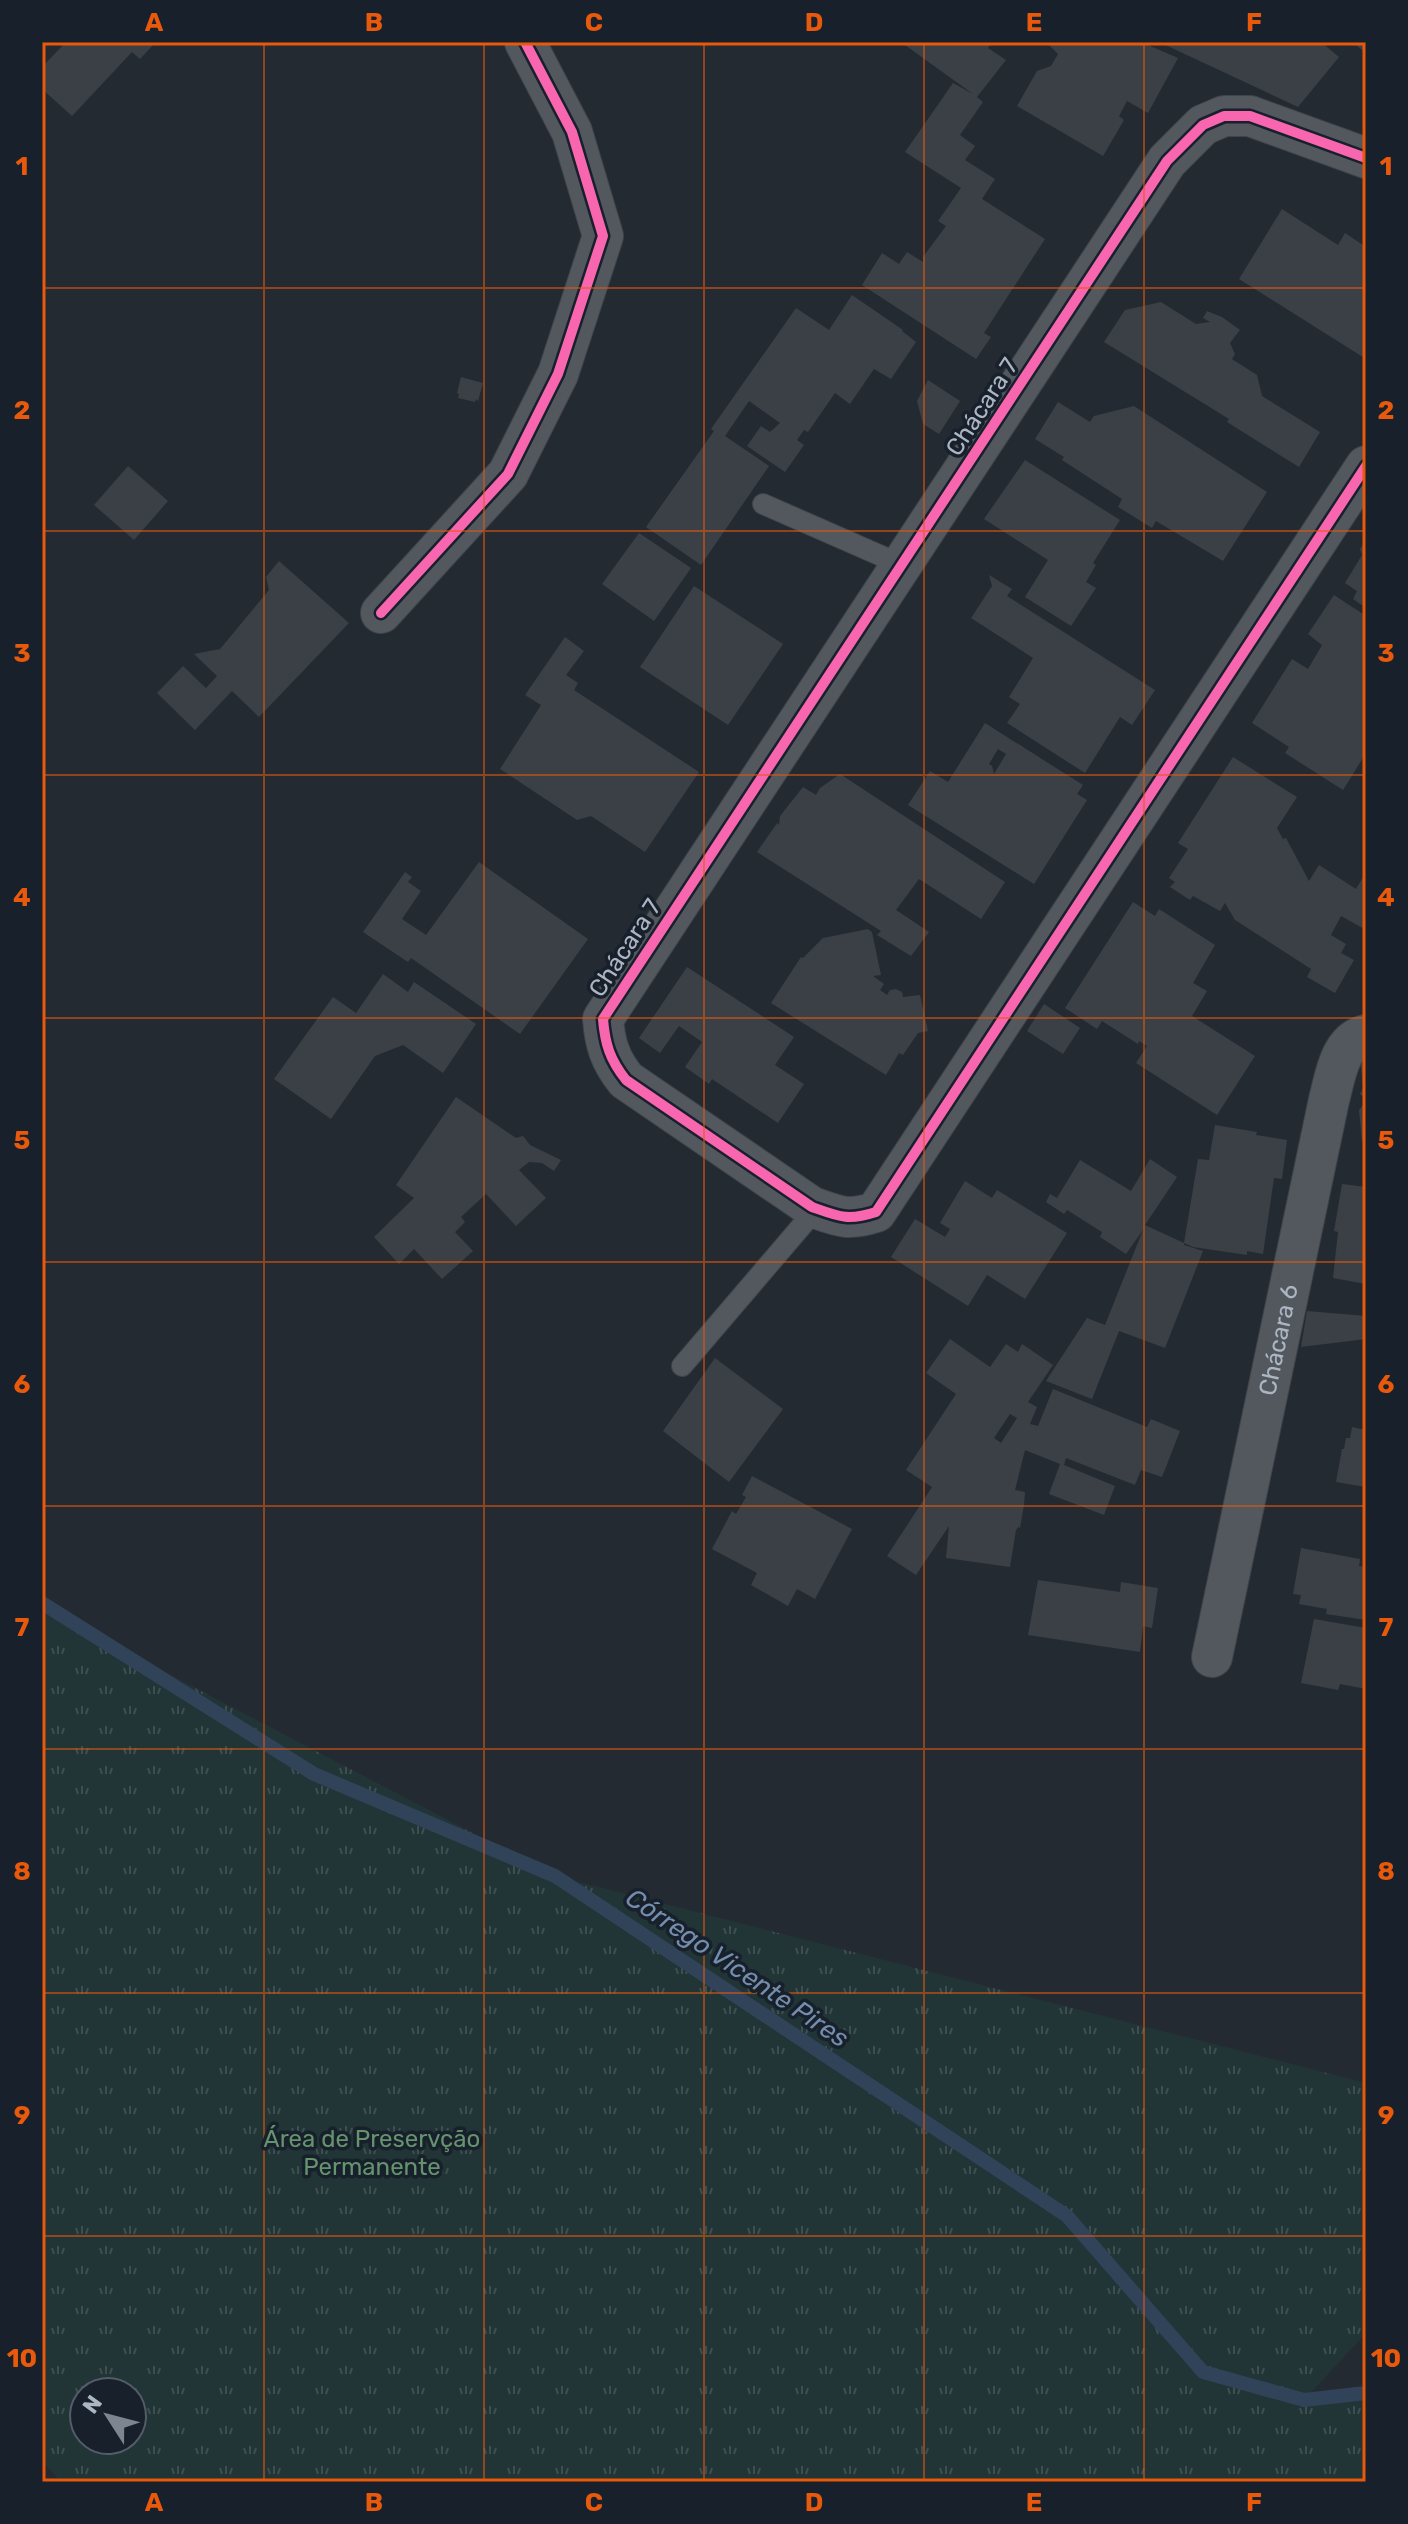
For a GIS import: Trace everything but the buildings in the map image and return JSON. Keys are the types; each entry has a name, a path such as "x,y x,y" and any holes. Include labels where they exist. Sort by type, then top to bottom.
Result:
{"street":[{"path":"381,613 508,474 558,374 603,236 572,132 525,42"},
{"name":"Chácara 7","path":"1366,158 1250,116 1224,116 1203,125 1167,161 603,1019 611,1062 626,1080 817,1208 855,1219 876,1212 1366,466"},
{"name":"Chácara 6","path":"1212,1657 1329,1100 1339,1062 1348,1047 1359,1036 1366,1035"}],"lane":[{"path":"763,504 902,565"},
{"path":"682,1366 817,1208"}],"green space":[{"name":"Área de Preservção Permanente","path":"42,1608 555,1876 1366,2083 1366,2333 1305,2399 1366,2395 1366,2482 61,2482 42,2461"}],"waterway":[{"name":"Córrego Vicente Pires","path":"42,1603 314,1774 555,1876 1067,2216 1203,2372 1304,2400 1366,2393"}],"cycle path":[{"path":"381,613 508,474 558,374 603,236 572,132 525,42"},
{"path":"1366,158 1250,116 1224,116 1203,125 1167,161 603,1019 609,1051 626,1080 812,1207 844,1217 876,1212 1366,466"}]}
